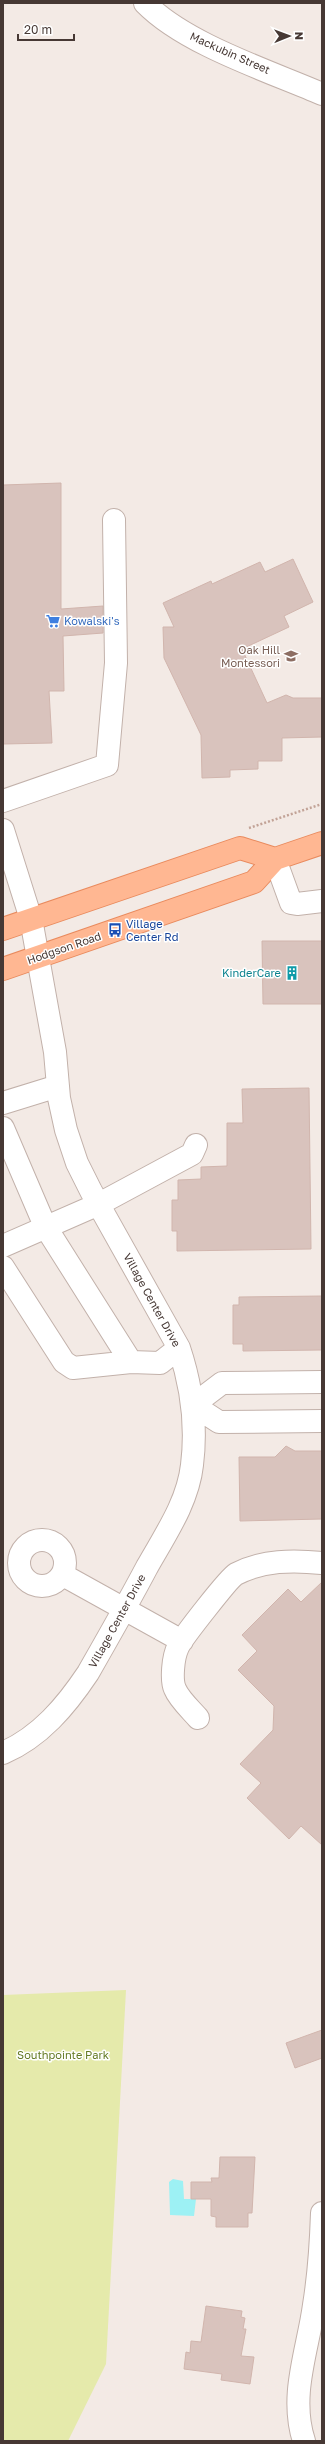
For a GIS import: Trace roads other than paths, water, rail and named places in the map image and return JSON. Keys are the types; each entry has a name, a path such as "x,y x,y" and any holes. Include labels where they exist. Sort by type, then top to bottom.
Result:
{"main road":[{"name":"Hodgson Road","path":"3,969 254,882 275,859 322,843"},
{"path":"3,929 240,848 275,859"}],"street":[{"name":"Mackubin Street","path":"144,3 172,25 198,41 322,94"},
{"path":"3,801 107,765 116,663 114,520"},
{"name":"Village Center Drive","path":"3,830 31,919 55,1052 58,1086 66,1130 77,1163 98,1204 179,1348 188,1376 193,1405 192,1466 186,1493 172,1524 73,1696 54,1717 33,1735 3,1753"},
{"path":"275,859 291,903 297,904 322,901"},
{"path":"3,1103 58,1086"},
{"path":"3,1128 45,1226 131,1362"},
{"path":"3,1246 45,1226 98,1204 192,1154 196,1145"},
{"path":"3,1267 64,1362 73,1368 131,1362 160,1363 179,1348"},
{"path":"322,1382 222,1383 193,1405 220,1422 322,1421"},
{"path":"198,1718 175,1689 173,1672 178,1647 234,1575 259,1564 298,1561 322,1563"},
{"path":"63,1575 182,1641"},
{"path":"304,2441 298,2411 298,2386 314,2306 320,2251 322,2213"}],"water":[{"path":"173,2179 183,2181 184,2199 196,2199 194,2216 170,2215 169,2182"}],"place":[{"name":"Kowalski's","path":"53,621"},
{"name":"Oak Hill Montessori","path":"291,656"},
{"name":"Village Center Rd","path":"115,930"},
{"name":"KinderCare","path":"292,973"}],"park label":[{"name":"Southpointe Park","path":"63,2055"}]}
